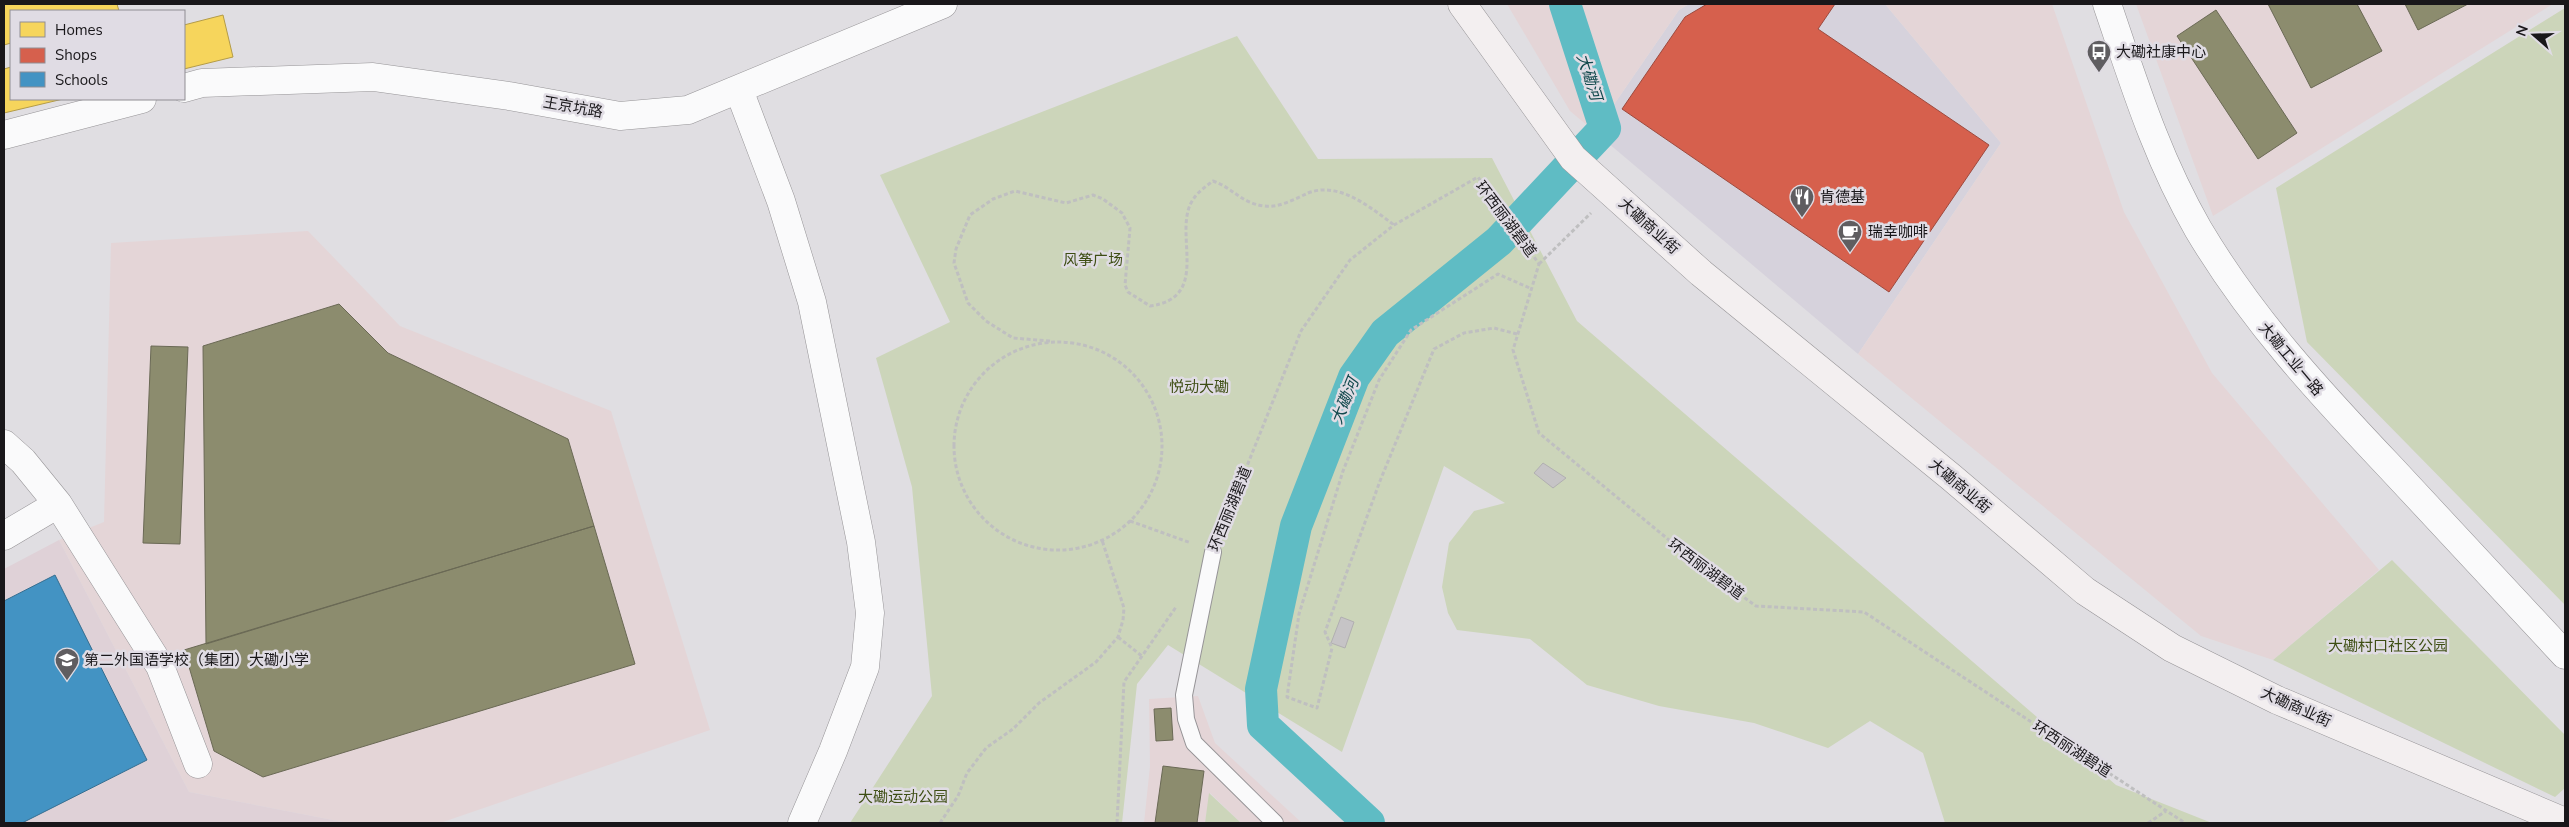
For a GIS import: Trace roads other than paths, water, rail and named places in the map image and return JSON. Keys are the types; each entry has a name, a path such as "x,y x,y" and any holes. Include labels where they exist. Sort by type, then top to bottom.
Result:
{"street":[{"name":"王京坑路","path":"185,88 202,83 373,76 510,96 620,116 688,110 943,4"},
{"name":"大磡商业街","path":"1462,4 1573,158 1701,273 1951,477 2085,591 2172,648 2277,700 2565,822"},
{"name":"大磡工业一路","path":"2107,4 2152,136 2166,167 2198,228 2255,315 2321,395 2565,655"},
{"path":"739,90 780,201 812,302 861,542 870,613 865,667 834,751 802,823"},
{"path":"4,135 138,100"},
{"path":"4,444 23,461 58,504 160,666 198,764"},
{"path":"4,536 58,504"}],"lane":[{"path":"1213,552 1184,694 1186,719 1194,743 1275,823"}],"waterway":[{"name":"大磡河","path":"1369,823 1263,725 1261,689 1296,526 1354,377 1385,333 1499,241 1605,128 1565,4"}],"place":[{"name":"大磡社康中心","path":"2099,73"},
{"name":"肯德基","path":"1802,218"},
{"name":"瑞幸咖啡","path":"1850,253"},
{"name":"第二外国语学校（集团）大磡小学","path":"67,681"}],"park label":[{"name":"风筝广场","path":"1093,260"},
{"name":"悦动大磡","path":"1199,387"},
{"name":"大磡村口社区公园","path":"2388,646"},
{"name":"大磡运动公园","path":"903,797"}]}
